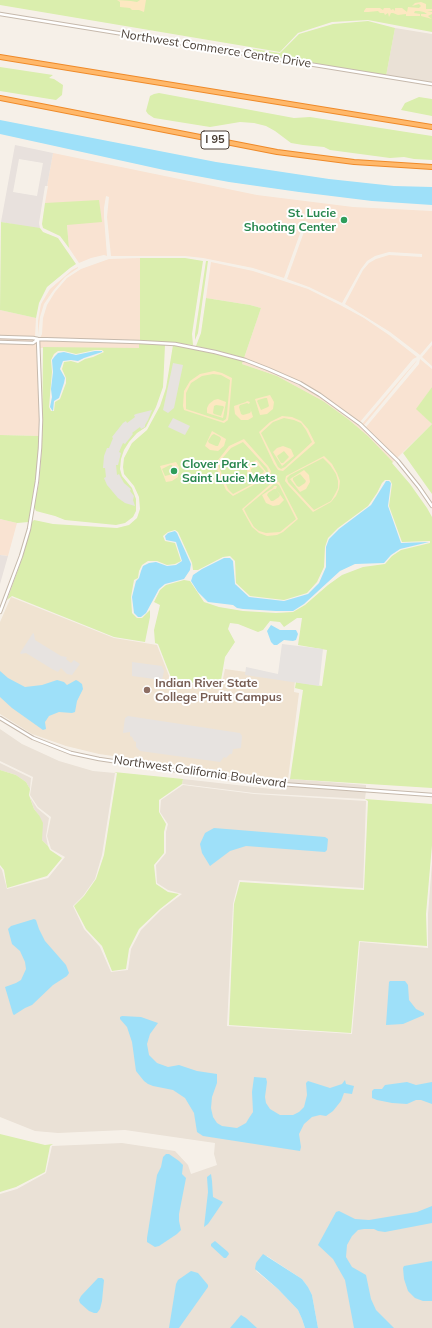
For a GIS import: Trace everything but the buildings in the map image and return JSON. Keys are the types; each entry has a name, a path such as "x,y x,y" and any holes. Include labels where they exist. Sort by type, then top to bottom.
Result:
{"highway":[{"path":"0,57 432,127"},
{"name":"I 95","path":"0,98 277,152 354,162 432,167"}],"street":[{"name":"Northwest Commerce Centre Drive","path":"0,14 432,84"},
{"path":"0,337 175,344 245,360 289,378 320,395 360,424 398,461 432,506"},
{"path":"0,342 32,343 38,339"},
{"path":"0,612 22,556 29,529 37,481 41,420 38,339"},
{"name":"Northwest California Boulevard","path":"0,718 33,738 71,753 99,759 254,782 432,795"}],"shaded area":[{"path":"395,28 432,34 432,83 386,76"},
{"path":"15,145 53,153 47,186 45,186 39,223 40,229 1,222","holes":["19,159 43,163 37,196 13,192"]},
{"path":"53,153 257,195 353,207 432,211 432,341 420,355 390,332 345,304 363,270 369,263 389,255 422,257 422,254 389,252 375,256 367,261 361,269 342,303 309,287 287,279 305,229 302,228 284,278 253,268 203,258 185,256 111,256 107,217 109,197 106,196 104,217 107,256 104,255 91,258 79,263 69,248 67,224 45,203"},
{"path":"140,258 140,340 40,338 42,334 43,318 47,305 55,292 67,278 81,269 109,259"},
{"path":"211,262 253,271 308,289 364,318 417,357 413,359 360,422 324,396 301,382 244,358 261,308 206,298"},
{"path":"78,267 65,277 44,304 40,317 38,335 38,321 41,304 50,289 72,270"},
{"path":"0,310 36,318 35,337 0,335"},
{"path":"0,338 33,339 34,340 0,341"},
{"path":"39,341 139,343 139,348 40,348"},
{"path":"36,342 39,395 39,436 0,435 0,344 33,344"},
{"path":"432,345 432,366 422,357"},
{"path":"420,359 432,369 432,387 417,409 432,424 397,458 366,427 419,364"},
{"path":"417,360 364,425 362,424"},
{"path":"243,361 283,377 319,396 359,425 395,460 393,462 368,436 323,401 277,376 242,364"},
{"path":"173,363 183,365 174,408 168,413 163,410"},
{"path":"152,410 145,427 141,429 140,427 132,433 133,434 125,444 123,443 119,452 121,453 118,465 116,465 117,475 119,474 124,483 131,489 130,491 134,496 133,500 135,506 125,503 118,498 107,485 104,478 106,477 105,468 103,468 104,456 107,448 109,448 113,438 112,437 123,423 126,421 127,423 135,417 134,415 136,414"},
{"path":"173,418 190,426 185,435 168,427"},
{"path":"0,519 17,523 8,556 0,555"},
{"path":"0,555 8,556 0,584"},
{"name":"Indian River State College Pruitt Campus","path":"11,597 114,638 157,645 171,681 221,688 225,669 295,679 294,692 299,693 288,779 238,774 99,754 66,746 32,734 0,714 0,622"},
{"path":"33,633 35,640 61,656 67,657 66,659 71,663 74,660 80,664 72,675 67,674 61,668 58,672 26,653 20,653"},
{"path":"282,644 323,649 319,686 245,675 246,667 278,674"},
{"path":"132,662 162,666 164,671 162,680 132,676"},
{"path":"128,716 240,733 242,736 241,748 233,749 232,754 226,758 224,757 220,762 140,751 136,747 136,742 130,736 130,732 123,733 125,718"},
{"path":"0,729 22,744 59,761 93,771 115,773 102,855 95,879 83,896 73,906 84,929 100,947 111,972 128,970 131,949 141,930 161,910 182,894 168,890 157,883 156,865 166,853 166,832 168,824 160,812 161,800 183,785 254,794 366,801 363,888 239,880 233,904 227,1026 352,1034 360,942 428,948 428,914 432,863 432,1328 318,1328 312,1295 308,1287 302,1279 267,1256 256,1271 278,1289 298,1310 305,1328 0,1328 0,1194 17,1189 46,1173 52,1146 122,1143 175,1151 188,1165 191,1174 217,1165 214,1154 215,1143 125,1130 58,1133 35,1131 0,1117 0,867 7,889 48,878 65,857 51,849 47,836 51,817 38,807 30,795 33,777 0,761"},
{"path":"0,763 31,778 30,789 26,782 16,775 0,770"},
{"path":"183,779 281,790 282,785 366,791 365,799 254,793 182,784"},
{"path":"290,779 366,785 366,789 282,782 282,780"},
{"path":"30,797 37,808 49,818 46,836 48,846 42,840 39,815 34,809"}],"green space":[{"path":"0,0 432,0 432,32 368,20 332,22 298,33 280,52 0,5"},
{"path":"368,21 395,28 386,76 247,53 247,48 280,53 299,34 333,24"},
{"path":"0,67 53,75 49,78 54,79 63,85 62,95 56,100 0,91"},
{"path":"159,93 294,118 310,117 432,136 432,160 404,157 390,158 291,143 266,126 254,123 240,122 210,127 154,118 146,111 150,96"},
{"path":"419,97 432,99 432,116 401,110 405,103"},
{"path":"99,200 102,222 67,225 69,248 60,236 43,228 42,224 45,203"},
{"path":"1,222 40,228 43,232 58,238 76,264 47,287 39,303 36,318 0,310"},
{"path":"140,258 185,258 203,261 192,334 193,345 140,340"},
{"path":"206,261 208,261 198,333 195,340 195,334"},
{"path":"206,298 261,308 244,358 196,346 201,333"},
{"path":"139,343 165,345 163,387 156,407 146,427 137,433 129,442 121,459 120,469 122,476 132,488 136,499 136,511 133,517 125,523 116,525 65,520 36,511 34,507 39,483 42,448 43,347 139,348","holes":["102,350 104,352 78,363 71,361 64,362 62,369 66,378 66,383 60,399 55,402 54,411 51,411 49,407 52,372 51,360 54,354 58,351 76,354"]},
{"path":"173,345 243,361 242,364 277,376 323,401 368,436 393,462 392,463 410,484 427,508 432,517 432,788 290,779 303,690 295,688 296,682 322,686 327,650 298,645 302,618 297,618 284,627 280,622 270,621 263,630 258,632 238,624 230,623 228,629 235,642 225,657 220,686 172,680 158,644 155,643 154,630 160,605 154,602 160,590 166,585 184,580 190,581 204,602 219,607 243,611 276,613 293,612 305,605 342,575 363,567 385,564 392,556 401,550 430,543 430,541 402,542 389,506 392,484 390,480 385,480 382,483 368,506 338,528 328,538 325,547 324,567 317,582 307,593 284,600 250,596 236,583 235,561 230,556 223,557 198,570 193,570 192,563 178,532 175,530 168,532 163,536 165,541 175,543 181,561 175,564 167,565 157,561 148,561 142,565 138,578 134,580 131,597 132,613 137,618 142,618 150,610 145,642 114,637 12,596 7,600 23,556 32,522 34,520 53,524 117,528 129,525 137,518 140,509 139,497 134,486 124,474 124,458 132,443 147,430 160,406 166,388"},
{"path":"432,387 432,424 416,409"},
{"path":"432,424 432,494 403,453"},
{"path":"0,435 39,436 36,481 29,522 17,523 0,519"},
{"path":"0,770 16,775 26,782 30,789 29,795 34,809 43,823 42,840 50,850 62,858 47,876 7,888 4,870 0,865"},
{"path":"114,772 183,779 182,784 159,800 159,812 166,824 164,832 164,853 154,865 156,884 168,892 179,894 160,909 139,929 129,949 126,969 112,971 102,946 86,929 74,906 84,896 96,879 104,855 117,773"},
{"path":"365,799 432,804 432,845 426,914 427,946 359,941 351,1033 229,1025 234,904 240,882 364,890 368,801"},
{"path":"0,1134 45,1145 53,1144 50,1146 45,1172 16,1187 0,1192"}],"sand":[{"path":"117,0 137,2 140,0 146,0 144,12 120,7 120,2"},
{"path":"421,2 426,4 426,9 432,9 432,11 427,11 432,12 432,14 428,16 432,19 421,16 421,14 427,14 419,11 415,11 414,13 420,14 420,16 406,16 406,14 398,15 391,13 389,17 388,13 385,15 384,13 380,13 378,11 364,12 366,8 380,8 383,10 384,8 390,8 391,10 393,9 395,11 395,8 402,8 407,12 408,7 419,8 421,6 419,4 412,6 415,3"},
{"path":"214,371 232,378 228,420 224,423 184,410 184,391 190,381 200,374","holes":["213,374 221,375 230,380 226,419 223,421 186,409 186,393 191,383 202,376"]},
{"path":"270,395 274,402 273,409 267,414 260,415 255,399","holes":["267,398 269,406 261,410 257,401"]},
{"path":"218,399 226,402 223,418 207,413 209,404","holes":["214,406 223,406 221,416 213,413"]},
{"path":"250,402 249,404 253,417 248,420 241,420 235,414 234,406","holes":["247,403 249,404 251,411 250,413 243,415 241,414 239,407 240,405"]},
{"path":"282,416 292,417 301,421 308,429 315,443 283,471 278,470 274,464 259,432 270,422","holes":["284,418 301,423 312,442 281,469 278,467 261,433 273,422"]},
{"path":"212,431 226,439 224,446 218,451 210,450 205,446","holes":["214,434 221,439 218,446 209,443 208,441"]},
{"path":"244,439 268,466 271,471 270,476 233,496 226,490 216,467 218,460 229,446","holes":["243,442 267,468 269,474 266,477 233,494 228,489 219,467 220,461 231,448"]},
{"path":"283,446 291,449 294,456 282,466 273,452 277,448","holes":["284,451 289,457 281,463 277,456"]},
{"path":"324,456 332,464 337,473 340,481 339,489 331,502 313,512 285,481 286,476","holes":["323,458 336,474 338,488 331,501 314,510 288,482 287,478"]},
{"path":"257,460 267,473 253,481 248,477 247,470 250,463","holes":["258,465 264,471 255,477 251,469"]},
{"path":"176,462 179,467 178,477 172,481 166,482 160,466","holes":["172,465 174,473 165,476 162,469"]},
{"path":"304,470 309,475 310,482 306,489 300,492 290,479","holes":["300,474 306,481 299,487 293,478"]},
{"path":"274,481 279,482 298,519 283,532 277,535 267,536 259,533 252,527 242,509","holes":["275,483 279,485 296,519 280,532 266,533 259,531 254,527 244,509"]},
{"path":"274,486 277,486 276,489 284,500 279,505 273,506 266,503 262,495","holes":["274,489 276,489 280,495 273,501 271,501 267,495"]}],"water":[{"path":"0,120 216,162 329,179 394,186 432,187 432,205 372,201 299,192 229,182 164,170 0,134"},
{"path":"95,351 102,352 78,361 63,361 60,369 65,378 64,383 59,398 54,401 53,411 50,407 52,397 52,360 58,353 64,352 76,355"},
{"path":"386,481 391,483 388,506 401,543 429,542 400,549 391,555 384,563 355,564 340,571 304,604 293,611 243,609 237,608 233,605 208,602 198,592 191,581 193,575 202,569 224,558 230,558 233,561 235,584 249,597 284,601 308,594 319,583 326,567 326,547 329,539 339,529 371,505"},
{"path":"175,531 191,564 190,570 184,579 165,584 159,589 146,613 141,617 138,617 134,613 132,597 136,581 139,578 143,566 156,562 167,566 176,565 182,561 176,542 166,540 165,536 168,533"},
{"path":"271,625 280,630 296,630 298,634 296,640 284,640 277,645 274,645 271,642 267,631"},
{"path":"0,671 8,678 25,687 42,685 57,680 64,682 67,685 76,680 78,681 82,684 83,689 77,701 75,712 59,712 49,716 45,722 46,729 43,730 12,708 0,697"},
{"path":"214,828 325,837 328,839 327,850 325,852 246,846 230,851 210,866 202,853 200,844 205,833"},
{"path":"34,919 36,920 45,941 66,965 69,973 53,985 32,1005 14,1015 5,987 21,980 26,969 25,962 20,951 12,944 8,929 11,926"},
{"path":"390,981 405,981 408,985 409,1000 416,1009 424,1013 424,1015 403,1024 386,1025"},
{"path":"122,1016 141,1017 158,1023 150,1034 147,1044 149,1055 157,1063 168,1067 179,1065 197,1071 217,1074 217,1083 212,1097 211,1108 213,1117 217,1123 222,1126 237,1128 246,1123 253,1112 252,1092 254,1077 266,1078 266,1103 270,1109 280,1115 293,1115 304,1107 307,1095 306,1083 308,1081 330,1088 342,1084 345,1080 346,1084 354,1086 352,1094 344,1093 341,1101 333,1111 326,1116 320,1115 312,1117 304,1124 299,1134 301,1147 300,1151 203,1136 197,1132 194,1113 185,1098 173,1090 148,1084 136,1071 132,1042 127,1027 120,1019"},
{"path":"407,1082 416,1085 432,1082 432,1104 421,1100 416,1100 407,1104 392,1103 372,1098 372,1091 374,1089 382,1089 385,1085"},
{"path":"166,1154 169,1154 183,1165 182,1174 186,1178 179,1214 181,1230 159,1246 155,1247 147,1242 147,1238 157,1175 161,1167 163,1157"},
{"path":"211,1174 213,1197 223,1202 208,1224 204,1227 208,1192 207,1177"},
{"path":"432,1206 432,1223 385,1232 374,1229 364,1229 358,1230 352,1236 347,1245 346,1257 352,1267 366,1275 371,1299 376,1310 394,1328 354,1328 345,1280 333,1259 318,1245 336,1212 339,1211 355,1219 369,1220 417,1212"},
{"path":"215,1241 228,1252 229,1254 226,1258 224,1258 211,1246 211,1244"},
{"path":"263,1254 302,1279 308,1287 312,1295 318,1328 305,1328 298,1310 278,1289 255,1269 256,1263"},
{"path":"432,1261 432,1301 423,1301 415,1298 408,1291 404,1279 403,1268 404,1266"},
{"path":"191,1271 198,1273 208,1287 179,1328 169,1328 176,1284 178,1280"},
{"path":"98,1278 102,1278 104,1280 102,1301 100,1309 97,1313 94,1313 89,1311 80,1303 79,1300"},
{"path":"241,1315 246,1318 257,1328 230,1328"}],"place":[{"name":"St. Lucie Shooting Center","path":"344,220"},
{"name":"Clover Park - Saint Lucie Mets","path":"174,471"},
{"name":"Indian River State College Pruitt Campus","path":"147,690"}]}
